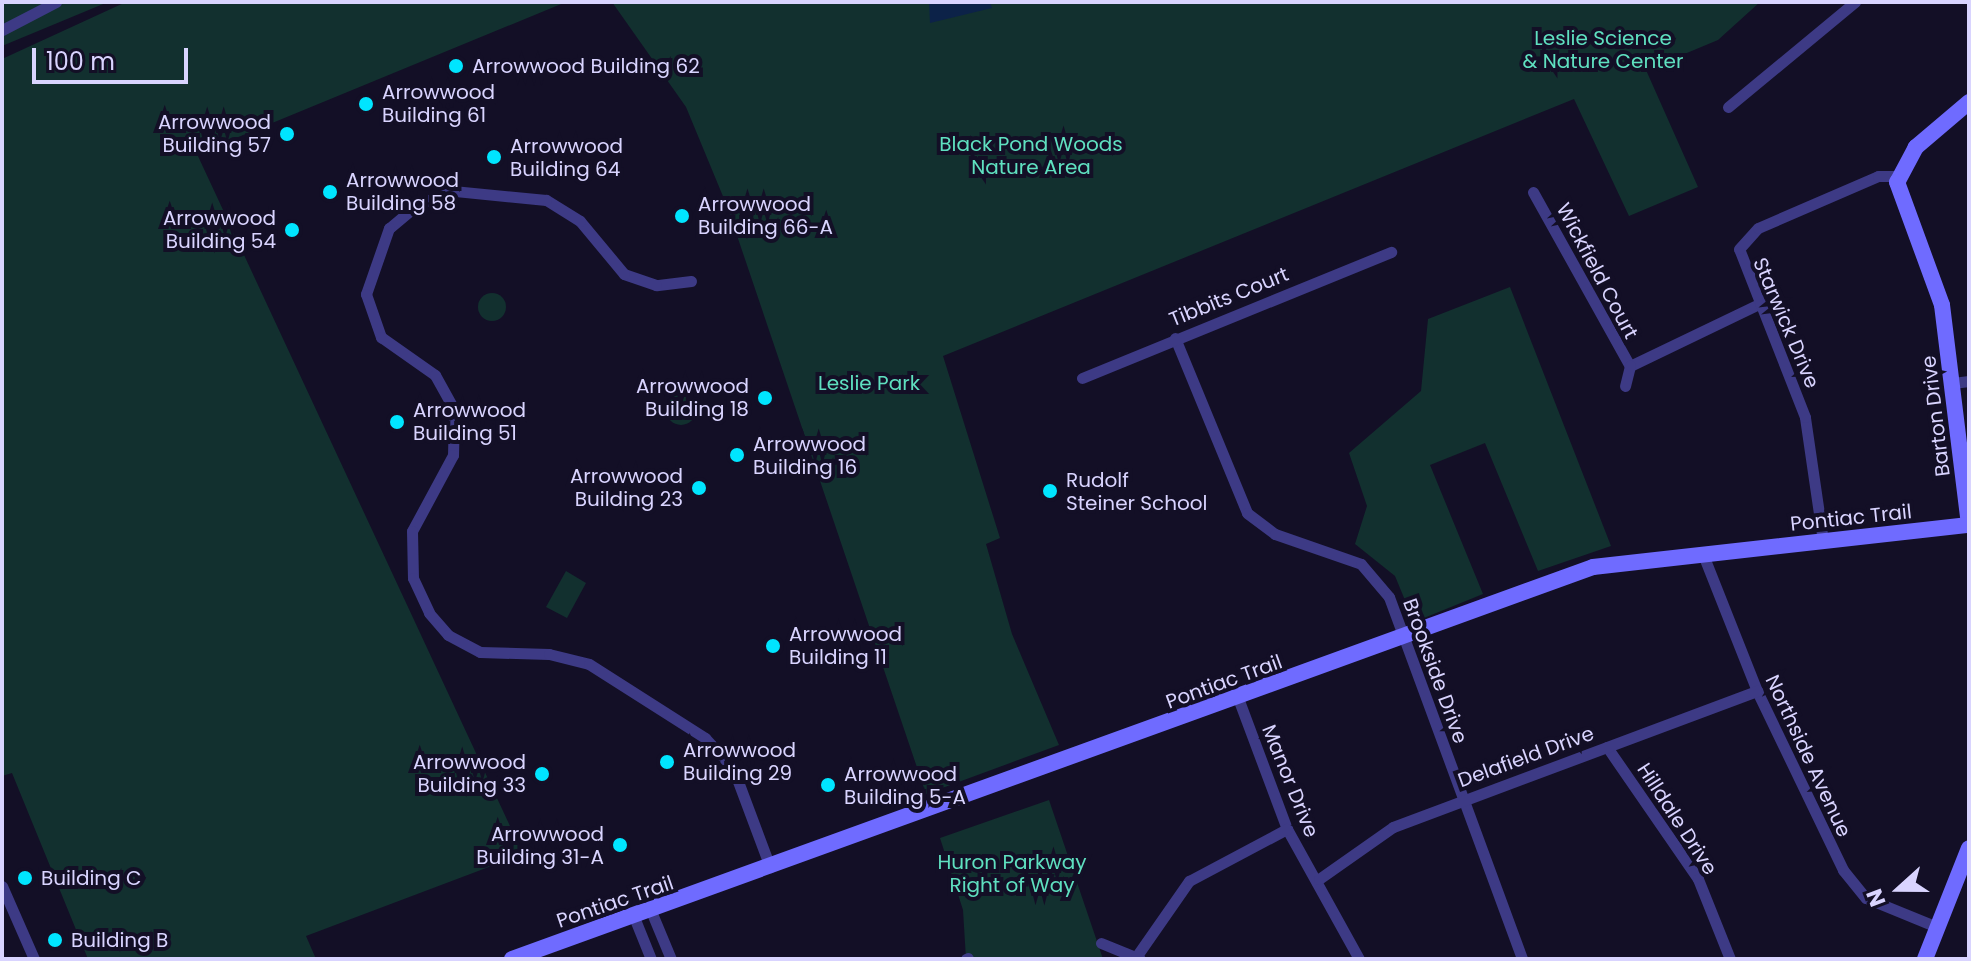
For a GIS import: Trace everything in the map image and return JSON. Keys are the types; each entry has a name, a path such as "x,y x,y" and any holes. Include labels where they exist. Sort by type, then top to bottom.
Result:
{"main road":[{"path":"1897,176 1916,147 1969,102"},
{"name":"Barton Drive","path":"1897,176 1942,305 1961,382 1969,525"},
{"name":"Pontiac Trail","path":"512,959 1611,562 1969,525"},
{"path":"1925,959 1969,848"}],"street":[{"path":"2,30 56,2"},
{"path":"1728,107 1855,2"},
{"name":"Starwick Drive","path":"1823,541 1805,417 1739,257 1748,235 1878,176 1897,176"},
{"path":"691,281 656,285 624,274 580,221 546,200 455,191 418,204 389,228 366,294 381,337 435,375 456,421 453,455 412,531 413,578 429,613 448,635 480,652 549,654 589,664 705,738 733,768 770,867"},
{"name":"Wickfield Court","path":"1533,192 1630,366 1625,386"},
{"name":"Tibbits Court","path":"1082,378 1391,252"},
{"name":"Wickfield Court","path":"1630,366 1757,305"},
{"name":"Brookside Drive","path":"1175,338 1247,513 1275,534 1361,564 1389,597 1522,959"},
{"name":"Northside Avenue","path":"1702,552 1757,691 1855,888 1937,927"},
{"name":"Delafield Drive","path":"1319,879 1393,827 1757,691"},
{"name":"Manor Drive","path":"1238,698 1287,829 1319,879 1359,959"},
{"name":"Hilldale Drive","path":"1607,747 1698,879 1730,959"},
{"path":"1101,943 1138,958 1189,881 1287,829"},
{"path":"2,886 34,959"},
{"path":"651,911 671,959"},
{"path":"634,917 651,959"}],"green space":[{"path":"2,2 108,2 2,46"},
{"path":"126,2 566,2 197,154 523,854 306,936 316,959 88,959 12,773 2,776 2,59"},
{"path":"612,2 1760,2 1718,40 1646,70 1698,187 1629,216 1574,99 943,356 1000,538 986,544 1012,634 1059,745 926,794 727,206 686,107"},
{"path":"1510,287 1611,546 1538,571 1485,443 1430,465 1483,594 1414,622 1395,576 1355,544 1367,506 1349,453 1421,391 1428,319"},
{"path":"492,293 502,297 506,307 502,317 492,321 482,317 478,307 482,297"},
{"path":"681,395 692,399 696,410 692,421 681,425 670,421 666,410 670,399"},
{"path":"566,571 586,583 567,618 546,607"},
{"name":"Huron Parkway Right of Way","path":"1049,800 1103,959 966,959 963,910 940,838"}],"water":[{"path":"929,2 990,2 992,8 930,23"}],"place":[{"name":"Arrowwood Building 62","path":"456,66"},
{"name":"Arrowwood Building 61","path":"366,104"},
{"name":"Arrowwood Building 57","path":"287,134"},
{"name":"Arrowwood Building 64","path":"494,157"},
{"name":"Arrowwood Building 58","path":"330,192"},
{"name":"Arrowwood Building 66-A","path":"682,216"},
{"name":"Arrowwood Building 54","path":"292,230"},
{"name":"Arrowwood Building 18","path":"765,398"},
{"name":"Arrowwood Building 51","path":"397,422"},
{"name":"Arrowwood Building 16","path":"737,455"},
{"name":"Arrowwood Building 23","path":"699,488"},
{"name":"Rudolf Steiner School","path":"1050,491"},
{"name":"Arrowwood Building 11","path":"773,646"},
{"name":"Arrowwood Building 29","path":"667,762"},
{"name":"Arrowwood Building 33","path":"542,774"},
{"name":"Arrowwood Building 5-A","path":"828,785"},
{"name":"Arrowwood Building 31-A","path":"620,845"},
{"name":"Building C","path":"25,878"},
{"name":"Building B","path":"55,940"}],"park label":[{"name":"Leslie Science & Nature Center","path":"1603,50"},
{"name":"Black Pond Woods Nature Area","path":"1031,156"},
{"name":"Leslie Park","path":"869,383"}]}
